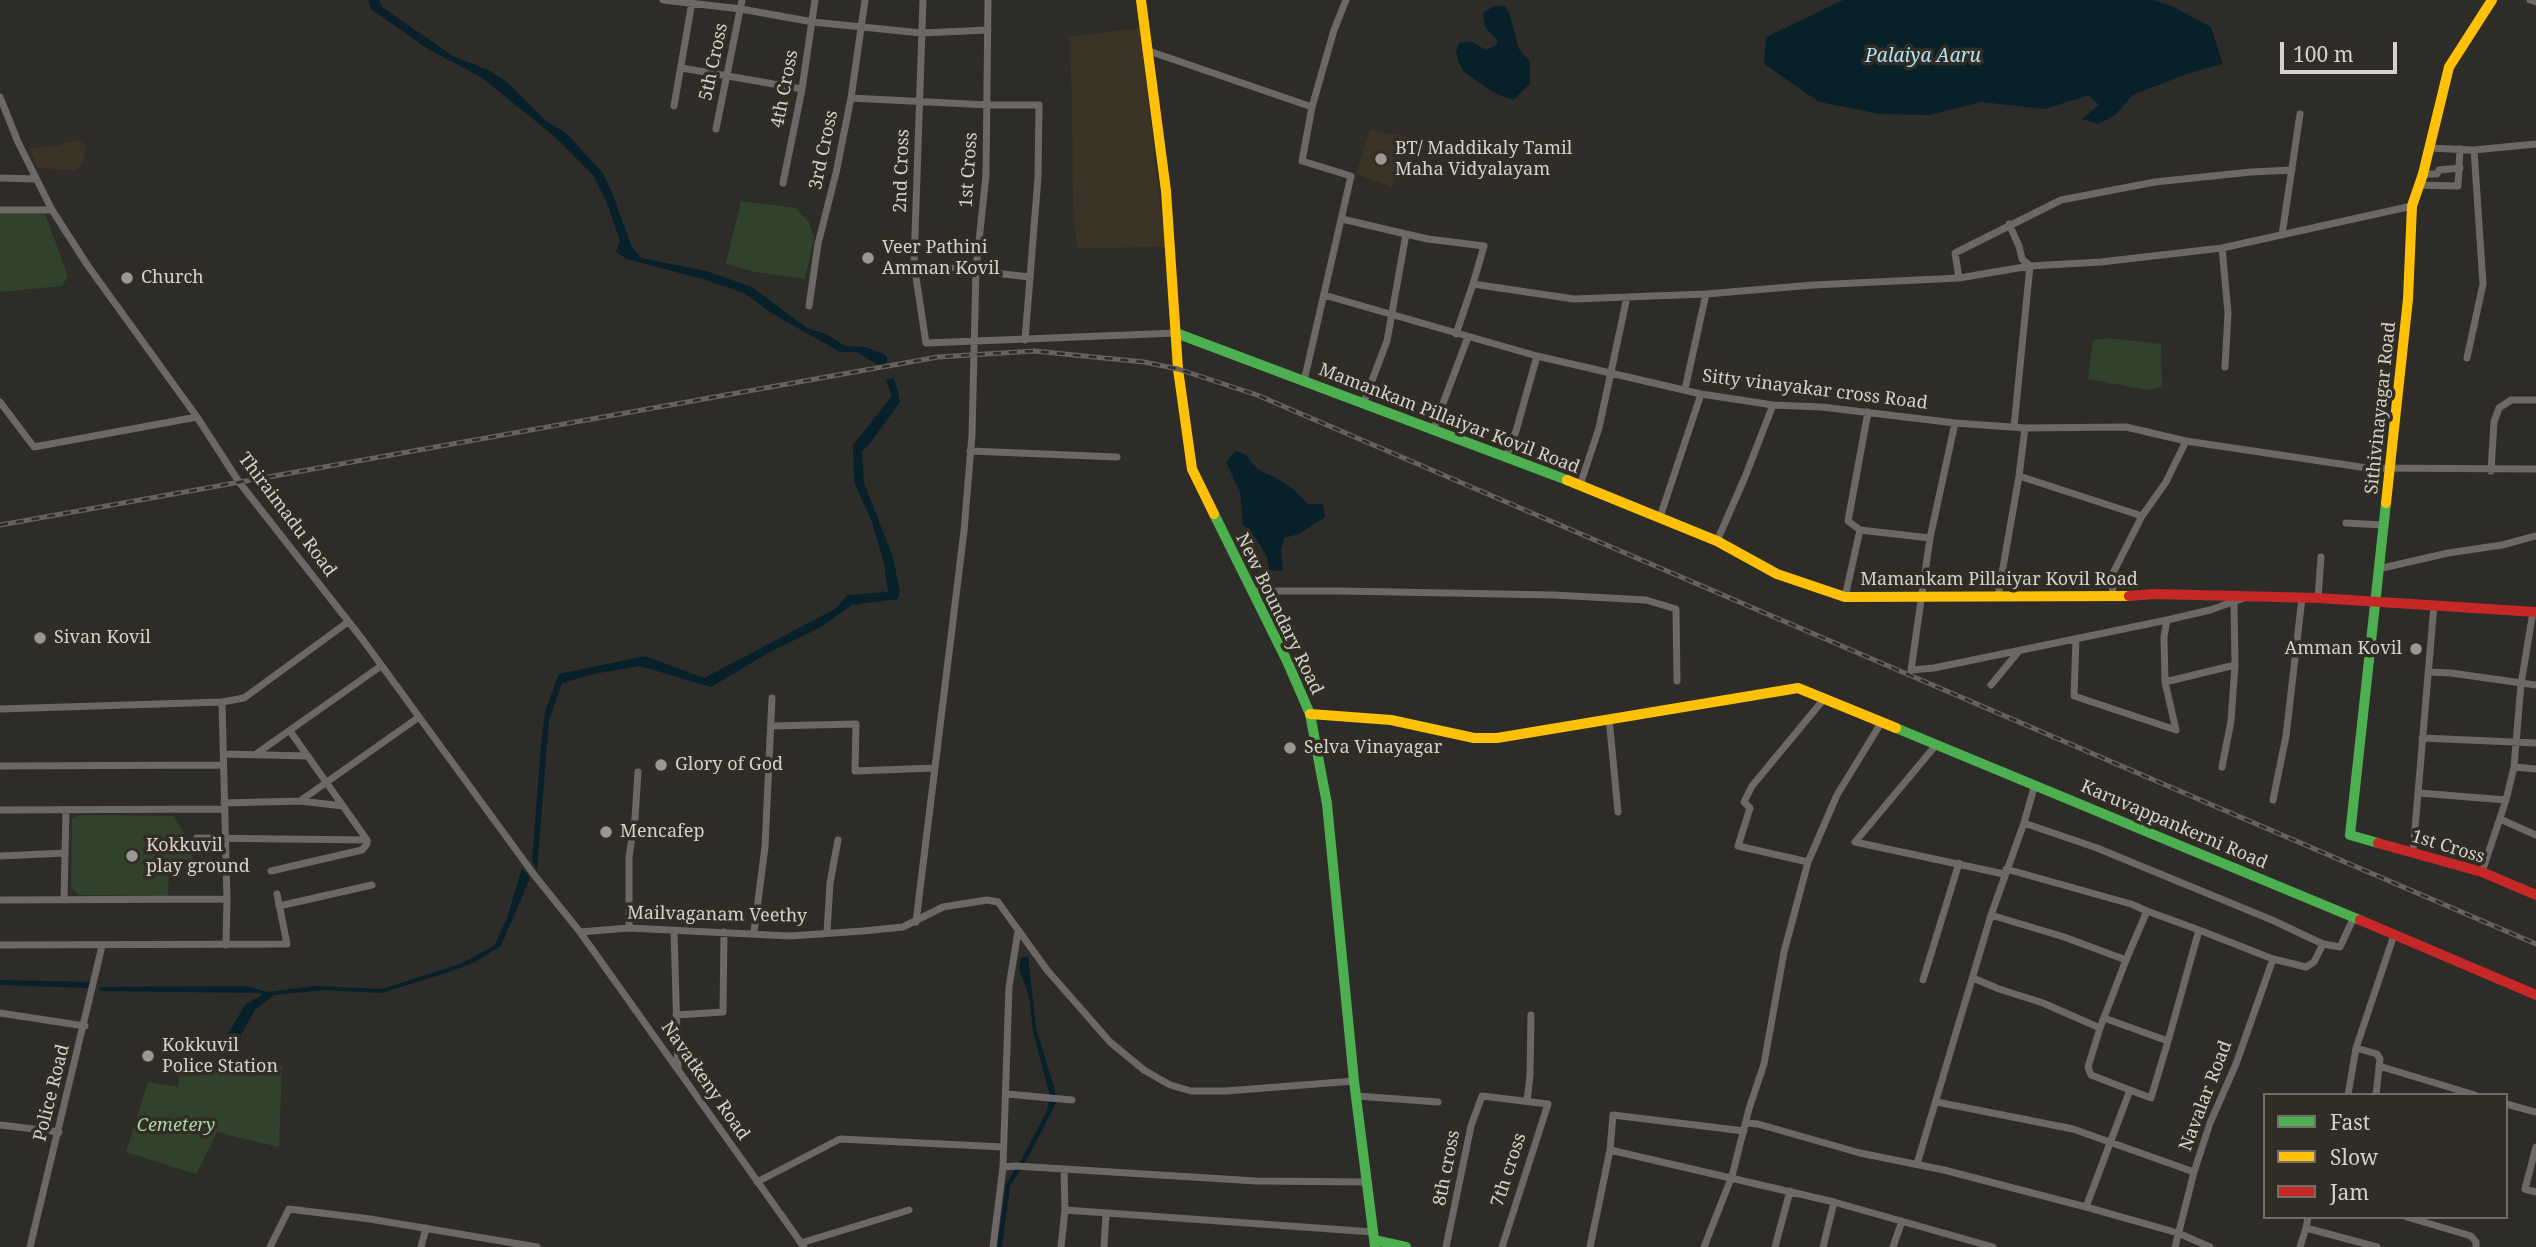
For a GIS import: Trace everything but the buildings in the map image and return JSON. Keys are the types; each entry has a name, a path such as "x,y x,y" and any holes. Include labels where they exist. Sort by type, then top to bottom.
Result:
{"street":[{"path":"663,0 691,1 813,22 921,33 988,30"},
{"name":"5th Cross","path":"716,129 742,0"},
{"name":"4th Cross","path":"783,183 802,89 814,0"},
{"name":"3rd Cross","path":"808,306 818,244 851,98 865,0"},
{"name":"2nd Cross","path":"923,0 914,264 926,343 975,342"},
{"name":"1st Cross","path":"916,922 964,531 975,342 976,269 986,175 988,0"},
{"name":"New Boundary Road","path":"1141,0 1166,191 1178,369 1192,469 1287,661 1310,714 1327,807 1354,1081 1374,1240"},
{"path":"1304,382 1351,176 1302,161 1312,107 1334,30 1346,0"},
{"name":"Sithivinayagar Road","path":"2350,835 2409,299 2412,206 2430,148 2449,67 2492,0"},
{"path":"2530,0 2536,2"},
{"path":"674,106 691,1"},
{"path":"1146,50 1312,107"},
{"path":"682,68 802,89"},
{"name":"Thiraimadu Road","path":"0,97 18,142 52,210 88,266 197,417 239,482 382,666 535,876 580,932"},
{"path":"851,98 1039,105 1038,177 1025,340"},
{"path":"2283,235 2300,114"},
{"path":"2430,148 2474,150 2536,144"},
{"path":"2418,185 2458,186 2460,149"},
{"path":"2467,358 2483,284 2474,150"},
{"path":"2423,174 2437,174 2439,170 2460,168"},
{"path":"1959,278 1955,253 2061,200 2155,182 2292,170"},
{"path":"0,178 36,178"},
{"path":"1473,284 1574,299 1706,294 1813,285 1959,278 2030,266 2152,257 2222,248 2412,206"},
{"path":"0,210 52,210"},
{"path":"1342,219 1429,240 1484,246 1456,334"},
{"path":"2009,224 2020,246 2022,259 2030,266"},
{"path":"1363,404 1387,341 1406,234"},
{"path":"2222,248 2228,313 2225,367"},
{"path":"914,264 1030,277"},
{"path":"2014,427 2030,266"},
{"path":"1685,389 1706,294"},
{"name":"Sitty vinayakar cross Road","path":"1324,295 1537,356 1701,394 1773,405 2025,428 2126,427 2186,441 2367,468 2491,471 2536,469"},
{"path":"1580,485 1599,428 1627,297"},
{"path":"975,342 1176,333"},
{"name":"Mamankam Pillaiyar Kovil Road","path":"1176,333 1580,485 1717,541 1777,574 1845,597 2112,597 2154,594 2318,598 2534,612"},
{"path":"1433,430 1468,337"},
{"path":"1506,457 1537,356"},
{"path":"1660,517 1701,394"},
{"path":"2491,471 2494,422 2498,408 2511,400 2536,400"},
{"path":"0,402 34,447 197,417"},
{"path":"1717,541 1773,405"},
{"path":"1868,412 1848,521 1860,530 1930,538"},
{"path":"1955,423 1930,538 1911,670 1934,668 2167,620 2210,610 2244,598"},
{"path":"1998,596 2025,428"},
{"path":"2112,597 2114,571 2142,516 2166,482 2186,441"},
{"path":"970,451 1117,457"},
{"path":"2019,476 2142,516"},
{"path":"2346,523 2383,525"},
{"path":"1845,597 1860,530"},
{"path":"2378,569 2536,536"},
{"path":"2318,598 2321,557"},
{"path":"1252,592 1340,590 1646,600 1676,609 1677,681"},
{"path":"2273,800 2286,736 2302,598"},
{"path":"2222,767 2231,722 2235,665 2234,601"},
{"path":"2413,852 2434,605"},
{"path":"2482,872 2514,767 2521,684 2534,612"},
{"path":"2077,639 2074,696 2176,730 2165,682 2164,637 2167,620"},
{"path":"0,709 222,702 244,698 348,622"},
{"path":"1992,685 2019,651"},
{"path":"2165,682 2235,665"},
{"path":"256,754 382,666"},
{"path":"2428,672 2536,685"},
{"name":"Karuvappankerni Road","path":"1609,718 1798,688 2354,917 2536,995"},
{"path":"754,932 765,847 772,698"},
{"path":"1808,862 1738,846 1750,808 1744,802 1752,786 1824,699"},
{"path":"222,702 226,945"},
{"path":"1310,714 1391,720 1474,738 1497,738 1609,718 1618,812"},
{"path":"300,801 419,717"},
{"path":"1704,1247 1732,1176 1764,1064 1784,952 1808,862 1837,795 1881,723"},
{"path":"771,726 856,724 855,771 935,768"},
{"path":"271,871 362,850 367,844 367,840 290,731"},
{"path":"2422,738 2536,743"},
{"path":"1936,745 1855,842 1927,859 2005,872 2132,904 2273,959 2306,967 2314,962 2323,944"},
{"path":"224,754 308,756"},
{"path":"0,765 223,765"},
{"path":"2514,767 2536,769"},
{"path":"629,928 629,857 638,772"},
{"path":"1917,1164 1991,915 2035,785"},
{"path":"2419,793 2506,800"},
{"path":"0,810 224,806 300,801 343,806"},
{"path":"64,900 66,810"},
{"path":"2500,819 2536,835"},
{"path":"2024,823 2110,853 2323,944 2340,947 2354,917"},
{"name":"1st Cross","path":"2350,835 2482,872 2536,895"},
{"path":"197,838 367,840"},
{"path":"827,932 830,883 838,840"},
{"path":"0,856 65,853"},
{"path":"1923,980 1959,863"},
{"path":"279,906 372,885"},
{"path":"0,946 287,944 276,894"},
{"path":"0,900 227,899"},
{"name":"Mailvaganam Veethy","path":"580,932 629,928 754,932 790,936 877,930 904,927 943,907 987,900 998,902 1046,970 1110,1042 1144,1070 1170,1085 1191,1091 1226,1091 1354,1081"},
{"path":"2147,911 2100,1028 2088,1067 2091,1075 2151,1098 2199,930"},
{"path":"1991,915 2064,937 2126,960"},
{"path":"674,931 678,1069"},
{"path":"993,1247 1003,1167 1009,987 1018,931"},
{"name":"Navatkeny Road","path":"580,932 803,1245"},
{"path":"676,1015 723,1012 724,932"},
{"path":"2347,1093 2356,1048 2394,935"},
{"name":"Police Road","path":"30,1247 102,946"},
{"name":"Navalar Road","path":"2175,1247 2210,1123 2236,1064 2273,959"},
{"path":"1973,978 2043,1003 2100,1028"},
{"path":"0,1013 85,1026"},
{"path":"1527,1101 1531,1015"},
{"path":"2104,1018 2168,1041"},
{"path":"2356,1048 2377,1054 2380,1059 2376,1093"},
{"path":"2379,1066 2468,1093"},
{"path":"2086,1206 2130,1090"},
{"path":"1007,1094 1072,1100"},
{"name":"8th cross","path":"1446,1247 1471,1126 1482,1096 1527,1101"},
{"path":"1356,1097 1438,1102"},
{"name":"7th cross","path":"1502,1247 1548,1104 1527,1101"},
{"path":"1937,1102 2073,1129 2194,1172"},
{"path":"2508,1105 2536,1112"},
{"path":"1590,1247 1610,1150 1613,1115 1745,1127 1758,1124 1860,1153 1917,1164 2086,1206 2178,1233 2210,1247"},
{"path":"0,1125 59,1132"},
{"path":"757,1182 840,1139 1003,1147"},
{"path":"2536,1147 2525,1189 2536,1192"},
{"path":"1610,1150 1732,1176 1902,1221 1964,1243 1993,1247"},
{"path":"1003,1167 1256,1181 1368,1182"},
{"path":"1062,1247 1064,1170"},
{"path":"1775,1247 1790,1191"},
{"path":"1824,1247 1834,1202"},
{"path":"270,1247 289,1209 426,1228 499,1244 537,1247"},
{"path":"803,1245 909,1210"},
{"path":"1065,1210 1106,1215 1342,1228 1374,1240 1406,1247"},
{"path":"1104,1247 1106,1215"},
{"path":"2300,1247 2308,1219"},
{"path":"2414,1219 2471,1236 2476,1247"},
{"path":"1893,1247 1902,1221"},
{"path":"421,1247 426,1228"},
{"path":"2306,1228 2377,1247"}],"shaded area":[{"path":"1140,28 1165,247 1077,248 1073,203 1069,37"},
{"name":"BT/ Maddikaly Tamil Maha Vidyalayam","path":"1370,129 1406,137 1392,187 1356,174"},
{"path":"78,140 85,144 85,155 76,170 38,168 29,148 56,146"}],"green space":[{"path":"741,201 795,208 809,222 814,238 805,279 755,272 726,264"},
{"path":"0,214 45,214 68,276 62,286 0,292"},
{"path":"2108,338 2161,344 2162,387 2147,390 2088,379 2093,340"},
{"name":"Kokkuvil play ground","path":"79,815 173,816 192,845 193,867 169,867 168,896 79,895 71,888 72,819"},
{"name":"Cemetery","path":"282,1066 279,1147 217,1132 196,1174 126,1152 148,1082 178,1087 180,1068"}],"water":[{"path":"368,0 379,0 382,7 453,56 490,71 508,83 546,121 565,132 603,173 631,245 641,258 706,271 752,287 807,328 826,334 845,346 865,347 882,353 887,357 887,364 878,365 857,352 840,352 773,314 744,293 627,259 616,252 620,241 607,203 593,175 555,137 481,77 428,49 371,9"},
{"name":"Palaiya Aaru","path":"1843,0 2152,0 2172,6 2211,27 2223,64 2192,72 2133,95 2115,115 2098,124 2082,119 2099,105 2089,95 2045,109 1981,102 1930,115 1880,114 1819,102 1764,64 1766,37"},
{"path":"1494,6 1505,6 1519,49 1530,62 1530,84 1513,100 1493,92 1464,72 1456,52 1459,43 1470,41 1486,50 1495,46 1498,41 1485,27 1483,13"},
{"path":"893,378 900,402 862,451 864,483 893,557 900,592 898,599 852,605 821,627 772,651 711,687 640,666 593,674 562,683 549,720 537,870 532,861 541,745 545,711 559,674 645,656 704,678 835,609 848,595 888,592 884,563 872,522 854,482 853,445 892,396 886,380"},
{"path":"1236,451 1246,455 1257,469 1292,488 1308,504 1323,504 1325,517 1299,534 1284,538 1281,550 1283,571 1269,570 1267,557 1243,524 1240,492 1226,462"},
{"path":"522,868 530,878 501,946 475,962 381,993 326,990 274,995 255,1010 238,1040 228,1034 245,1005 262,995 260,993 99,991 100,987 247,986 267,992 315,986 382,989 460,964 494,946 507,918"},
{"path":"1028,956 1036,1028 1055,1091 1056,1103 1010,1186 1002,1247 997,1247 1006,1184 1047,1111 1050,1096 1033,1031 1029,996 1019,969 1021,958"},
{"path":"0,980 90,982 89,988 0,985"}],"railway":[{"path":"0,525 938,357 1034,351 1144,362 1178,369 1257,395 2536,944"}],"traffic: fast":[{"path":"1176,333 1567,480"},
{"path":"2378,843 2350,835 2386,503"},
{"path":"1214,514 1287,661 1310,714 1327,804 1354,1081 1375,1247"},
{"path":"1896,728 2360,920"},
{"path":"1374,1240 1406,1247"}],"traffic: slow":[{"path":"1141,0 1166,191 1178,369 1192,469 1214,514"},
{"path":"2386,503 2408,299 2412,206 2423,174 2449,67 2492,0"},
{"path":"1567,480 1717,541 1777,574 1845,597 2129,596"},
{"path":"1310,714 1391,720 1474,738 1497,738 1798,688 1896,728"}],"traffic: jam":[{"path":"2129,596 2154,594 2318,598 2536,612"},
{"path":"2378,843 2482,872 2536,895"},
{"path":"2360,920 2536,995"}],"place":[{"name":"BT/ Maddikaly Tamil Maha Vidyalayam","path":"1381,159"},
{"name":"Veer Pathini Amman Kovil","path":"868,258"},
{"name":"Church","path":"127,278"},
{"name":"Sivan Kovil","path":"40,638"},
{"name":"Amman Kovil","path":"2416,649"},
{"name":"Selva Vinayagar","path":"1290,748"},
{"name":"Glory of God","path":"661,765"},
{"name":"Mencafep","path":"606,832"},
{"name":"Kokkuvil play ground","path":"132,856"},
{"name":"Kokkuvil Police Station","path":"148,1056"}]}
